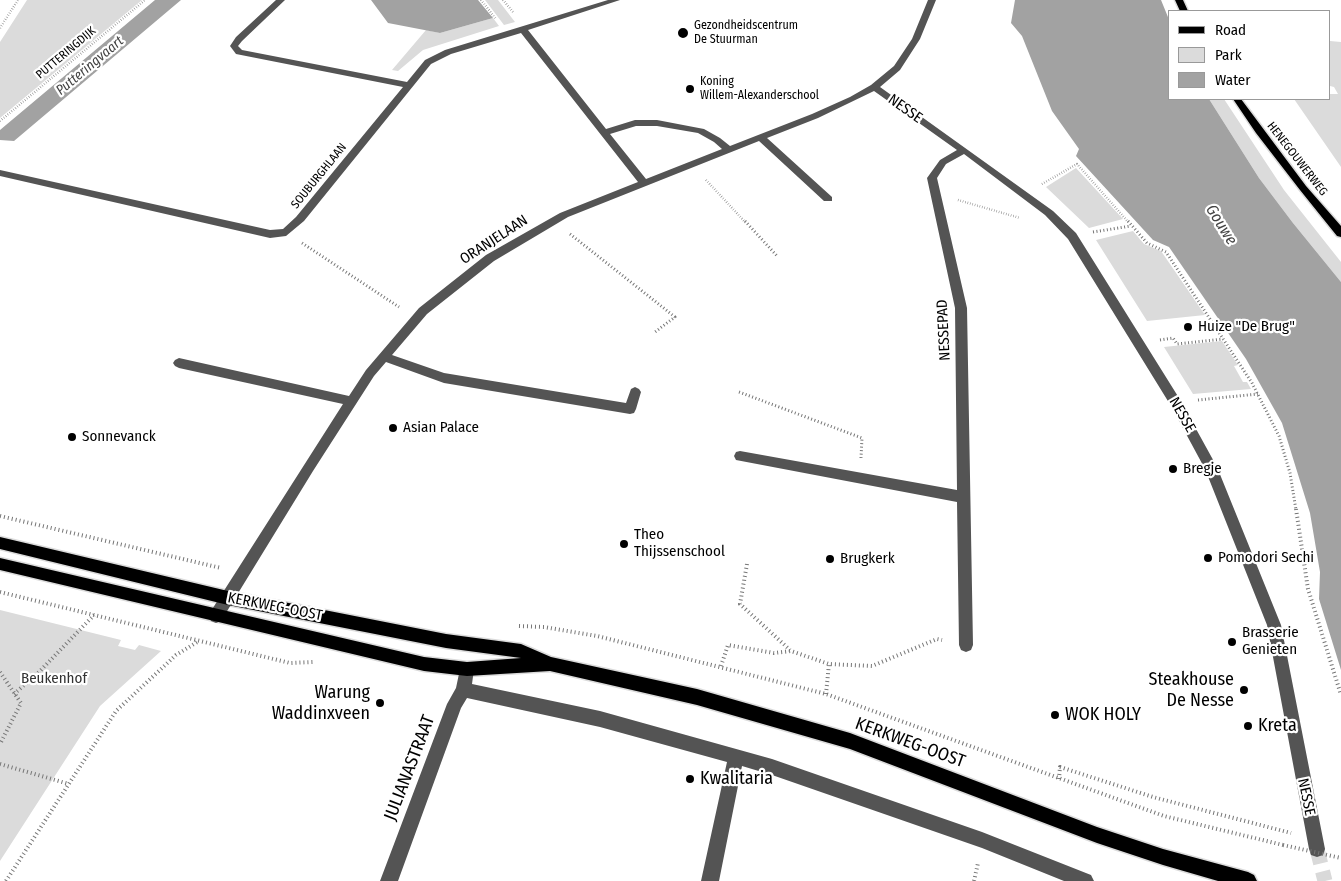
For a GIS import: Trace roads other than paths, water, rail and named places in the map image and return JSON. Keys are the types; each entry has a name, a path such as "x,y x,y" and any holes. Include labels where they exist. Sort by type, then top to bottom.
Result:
{"main road":[{"name":"HENEGOUWERWEG","path":"1238,100 1303,188 1341,233"},
{"name":"KERKWEG-OOST","path":"0,543 228,598 446,641 521,651 551,664 697,697 788,722 911,763 1097,835 1162,857 1248,881"},
{"name":"KERKWEG-OOST","path":"0,564 424,664 467,669 551,664"}],"street":[{"path":"281,0 239,39 234,46 239,52 409,85"},
{"name":"SOUBURGHLAAN","path":"0,172 270,234 286,232 300,220 428,62 448,52 616,0"},
{"name":"ORANJELAAN","path":"216,616 351,401 384,357 423,311 490,258 571,212 846,102 874,88 897,68 916,39 932,0"},
{"path":"523,30 644,183"},
{"name":"NESSE","path":"874,88 1025,195 1049,213 1072,236 1175,402 1211,467 1274,625 1294,737 1316,843"},
{"path":"604,133 635,123 671,125 701,131 718,140 728,150"},
{"path":"760,137 828,199"},
{"name":"NESSEPAD","path":"964,150 944,162 932,178 961,308 966,645"},
{"path":"384,357 444,378 630,409 635,392"},
{"path":"179,363 351,401"},
{"path":"740,456 964,497"},
{"name":"JULIANASTRAAT","path":"389,881 455,704 463,690 467,669"},
{"path":"463,690 600,719 772,767 982,840 1086,881"},
{"path":"710,881 736,756"}],"water":[{"name":"Putteringvaart","path":"155,0 181,0 14,141 0,140 0,130"},
{"path":"371,0 478,0 493,18 440,33 388,23"},
{"name":"Gouwe","path":"1015,0 1161,0 1168,17 1168,100 1210,100 1259,178 1341,282 1341,670 1319,599 1320,572 1310,513 1282,423 1246,359 1169,247 1153,240 1076,156 1079,149 1052,111 1022,36 1011,23"}],"tunnel":[{"path":"1317,849 1325,881"}],"place":[{"name":"Gezondheidscentrum De Stuurman","path":"683,33"},
{"name":"Koning Willem-Alexanderschool","path":"690,89"},
{"name":"Huize \"De Brug\"","path":"1188,327"},
{"name":"Asian Palace","path":"393,428"},
{"name":"Sonnevanck","path":"72,437"},
{"name":"Bregje","path":"1173,469"},
{"name":"Theo Thijssenschool","path":"624,544"},
{"name":"Pomodori Sechi","path":"1208,558"},
{"name":"Brugkerk","path":"830,559"},
{"name":"Brasserie Genieten","path":"1232,642"},
{"name":"Steakhouse De Nesse","path":"1244,690"},
{"name":"Warung Waddinxveen","path":"380,703"},
{"name":"WOK HOLY","path":"1055,715"},
{"name":"Kreta","path":"1248,726"},
{"name":"Kwalitaria","path":"690,779"}],"park label":[{"name":"Beukenhof","path":"54,679"}]}
